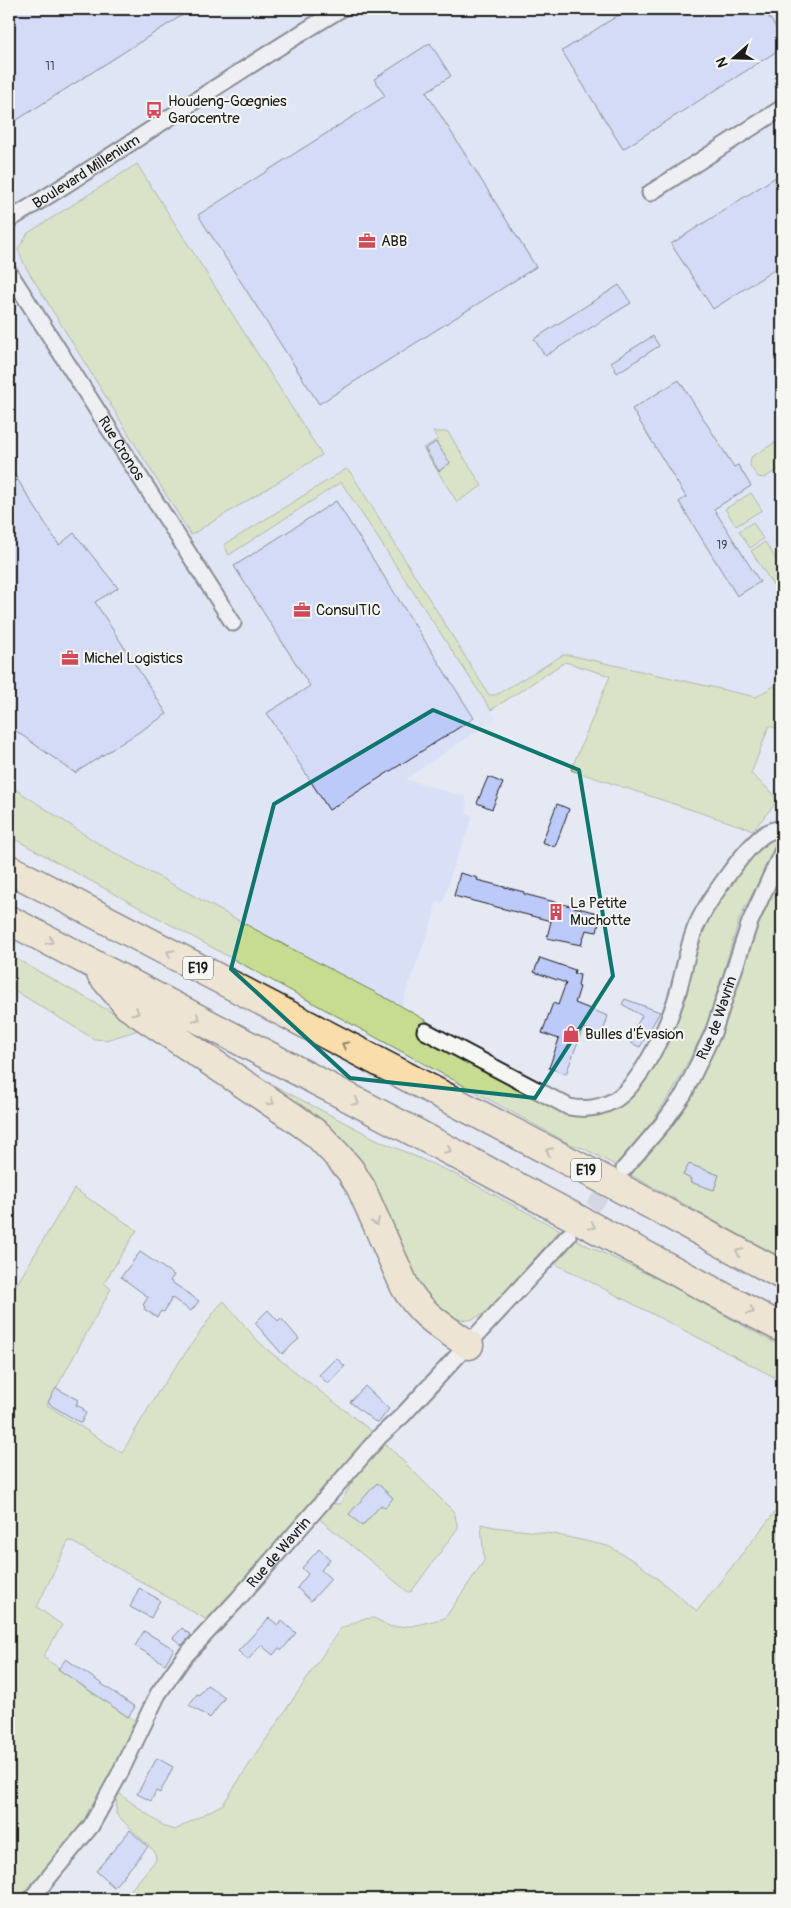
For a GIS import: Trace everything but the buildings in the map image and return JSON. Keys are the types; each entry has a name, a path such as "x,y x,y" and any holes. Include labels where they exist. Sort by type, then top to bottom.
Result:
{"highway":[{"name":"E19","path":"9,869 620,1188 782,1275"},
{"path":"9,920 414,1132 782,1328"},
{"path":"92,963 128,1006 318,1135 350,1170 361,1188 405,1287 413,1300 427,1315 469,1345"}],"street":[{"name":"Boulevard Millenium","path":"9,220 84,174 280,45 341,9"},
{"path":"650,193 782,108"},
{"name":"Rue Cronos","path":"9,272 234,623"},
{"path":"425,1031 569,1107 591,1108 615,1100 637,1077 664,1029 675,1003 694,933 708,907 735,865 752,845 764,835 782,828"},
{"name":"Rue de Wavrin","path":"624,1169 664,1122 684,1094 713,1033 750,922 782,852"},
{"name":"Rue de Wavrin","path":"31,1899 91,1826 119,1775 158,1694 184,1657 238,1599 378,1437 403,1415 568,1236"}],"highlighted area":[{"path":"433,710 579,770 613,976 535,1098 350,1078 231,969 274,804"}],"shaded area":[{"path":"9,9 782,9 782,730 564,662 491,709 496,718 406,779 466,797 467,814 473,816 453,868 443,903 436,902 433,919 401,1006 104,847 9,785"}],"green space":[{"path":"137,164 322,455 191,535 25,266 18,249 28,233"},
{"path":"433,432 448,432 482,486 457,502 423,448 438,439"},
{"path":"776,442 778,445 782,443 782,467 764,478 758,477 750,466 751,457"},
{"path":"346,469 351,473 489,695 496,695 563,655 756,697 782,681 782,730 769,726 751,774 782,801 775,804 753,830 571,770 610,676 565,662 491,710 341,482 229,555 224,545"},
{"path":"751,493 762,510 736,526 725,509"},
{"path":"753,522 763,539 750,548 739,531"},
{"path":"765,542 782,568 782,579 773,585 751,551"},
{"path":"9,785 104,847 401,1006 520,1076 575,1113 640,1082 699,932 738,870 767,839 781,834 781,840 740,917 708,1023 674,1089 642,1137 615,1165 583,1148 570,1144 9,836"},
{"path":"782,873 782,1258 631,1175 689,1099 722,1033 755,927"},
{"path":"9,955 142,1029 106,1040 94,1039 9,987"},
{"path":"210,1052 378,1140 455,1174 560,1230 486,1313 470,1320 444,1318 424,1307 371,1198"},
{"path":"74,1189 137,1230 104,1283 111,1289 47,1405 122,1453 158,1392 217,1308 224,1301 256,1339 270,1352 379,1437 214,1624 69,1540 37,1607 62,1625 43,1657 143,1726 119,1775 31,1899 9,1899 9,1297"},
{"path":"576,1240 666,1283 782,1347 782,1381 552,1262"},
{"path":"376,1445 387,1445 454,1512 458,1528 411,1592 408,1592 317,1517 326,1503 340,1504 355,1477 353,1472"},
{"path":"782,1503 782,1899 123,1899 156,1860 155,1852 116,1814 117,1792 165,1827 175,1830 223,1804 340,1629 362,1619 374,1618 391,1627 412,1626 445,1618 484,1561 481,1524 554,1534 608,1546 638,1563 697,1611"}],"tunnel":[{"path":"577,1225 615,1180"}],"place":[{"name":"Houdeng-Gœgnies Garocentre","path":"154,110"},
{"name":"ABB","path":"367,241"},
{"name":"ConsulTIC","path":"302,610"},
{"name":"Michel Logistics","path":"70,658"},
{"name":"La Petite Muchotte","path":"556,912"},
{"name":"Bulles d'Évasion","path":"571,1034"}]}
